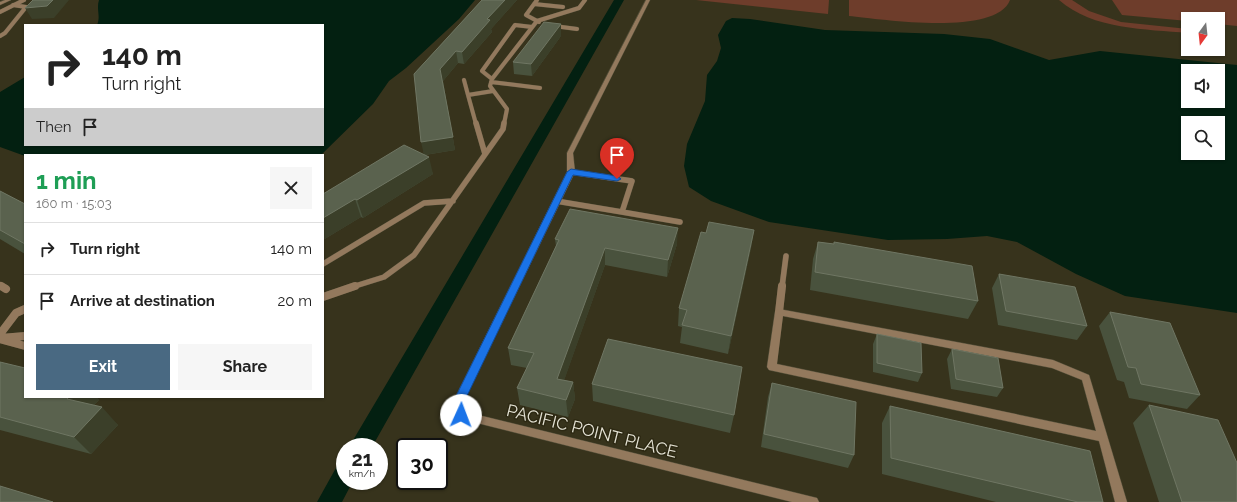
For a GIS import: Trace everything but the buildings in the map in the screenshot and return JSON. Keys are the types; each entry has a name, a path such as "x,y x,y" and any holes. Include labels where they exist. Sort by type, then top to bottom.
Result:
{"street":[{"path":"0,4 9,0"},
{"path":"571,172 570,153 648,0"},
{"name":"PACIFIC POINT PLACE","path":"571,172 460,400 461,415 813,502"},
{"path":"1102,437 772,367 779,312 1053,364 1086,378 1121,502"}],"lane":[{"path":"0,12 24,0"},
{"path":"324,297 384,277 414,255 503,129 507,109 490,86 492,80 537,22 579,8 585,0"},
{"path":"543,24 526,15 535,2 563,7"},
{"path":"0,36 5,33 26,7 13,5"},
{"path":"532,27 515,26 482,70 492,80 540,88"},
{"path":"550,26 577,29"},
{"path":"464,80 485,154"},
{"path":"468,95 493,91"},
{"path":"571,172 632,181 622,212"},
{"path":"324,263 424,203 453,200"},
{"path":"556,201 680,222"},
{"path":"779,312 786,256"},
{"path":"0,334 16,313 24,309"},
{"path":"0,338 24,336"},
{"path":"0,338 24,346"}],"shaded area":[{"path":"99,0 475,0 459,19 406,68 389,81 373,104 322,154 24,154 24,156 0,147 0,92 24,78 24,146 324,146 324,24 97,24 99,19"},
{"path":"696,0 829,0 828,14"},
{"path":"849,0 1010,0 1000,11 983,19 936,23 849,16"},
{"path":"1059,0 1072,0 1089,11 1121,22 1181,28 1181,32 1138,29 1104,23 1073,10"},
{"path":"1112,0 1237,0 1237,26 1225,25 1225,12 1181,12 1181,20 1122,15"},
{"path":"732,18 750,19 825,30 944,34 990,39 1049,60 1100,51 1237,65 1237,313 1125,296 1076,274 1017,242 987,236 947,239 888,240 769,222 711,201 689,187 684,166 687,144 705,101 707,75 717,61 721,48 718,35 726,21"}],"waterway":[{"path":"365,438 619,0"},
{"path":"329,502 336,489"}],"route":[{"path":"461,415 460,400 571,172 617,179"}]}
